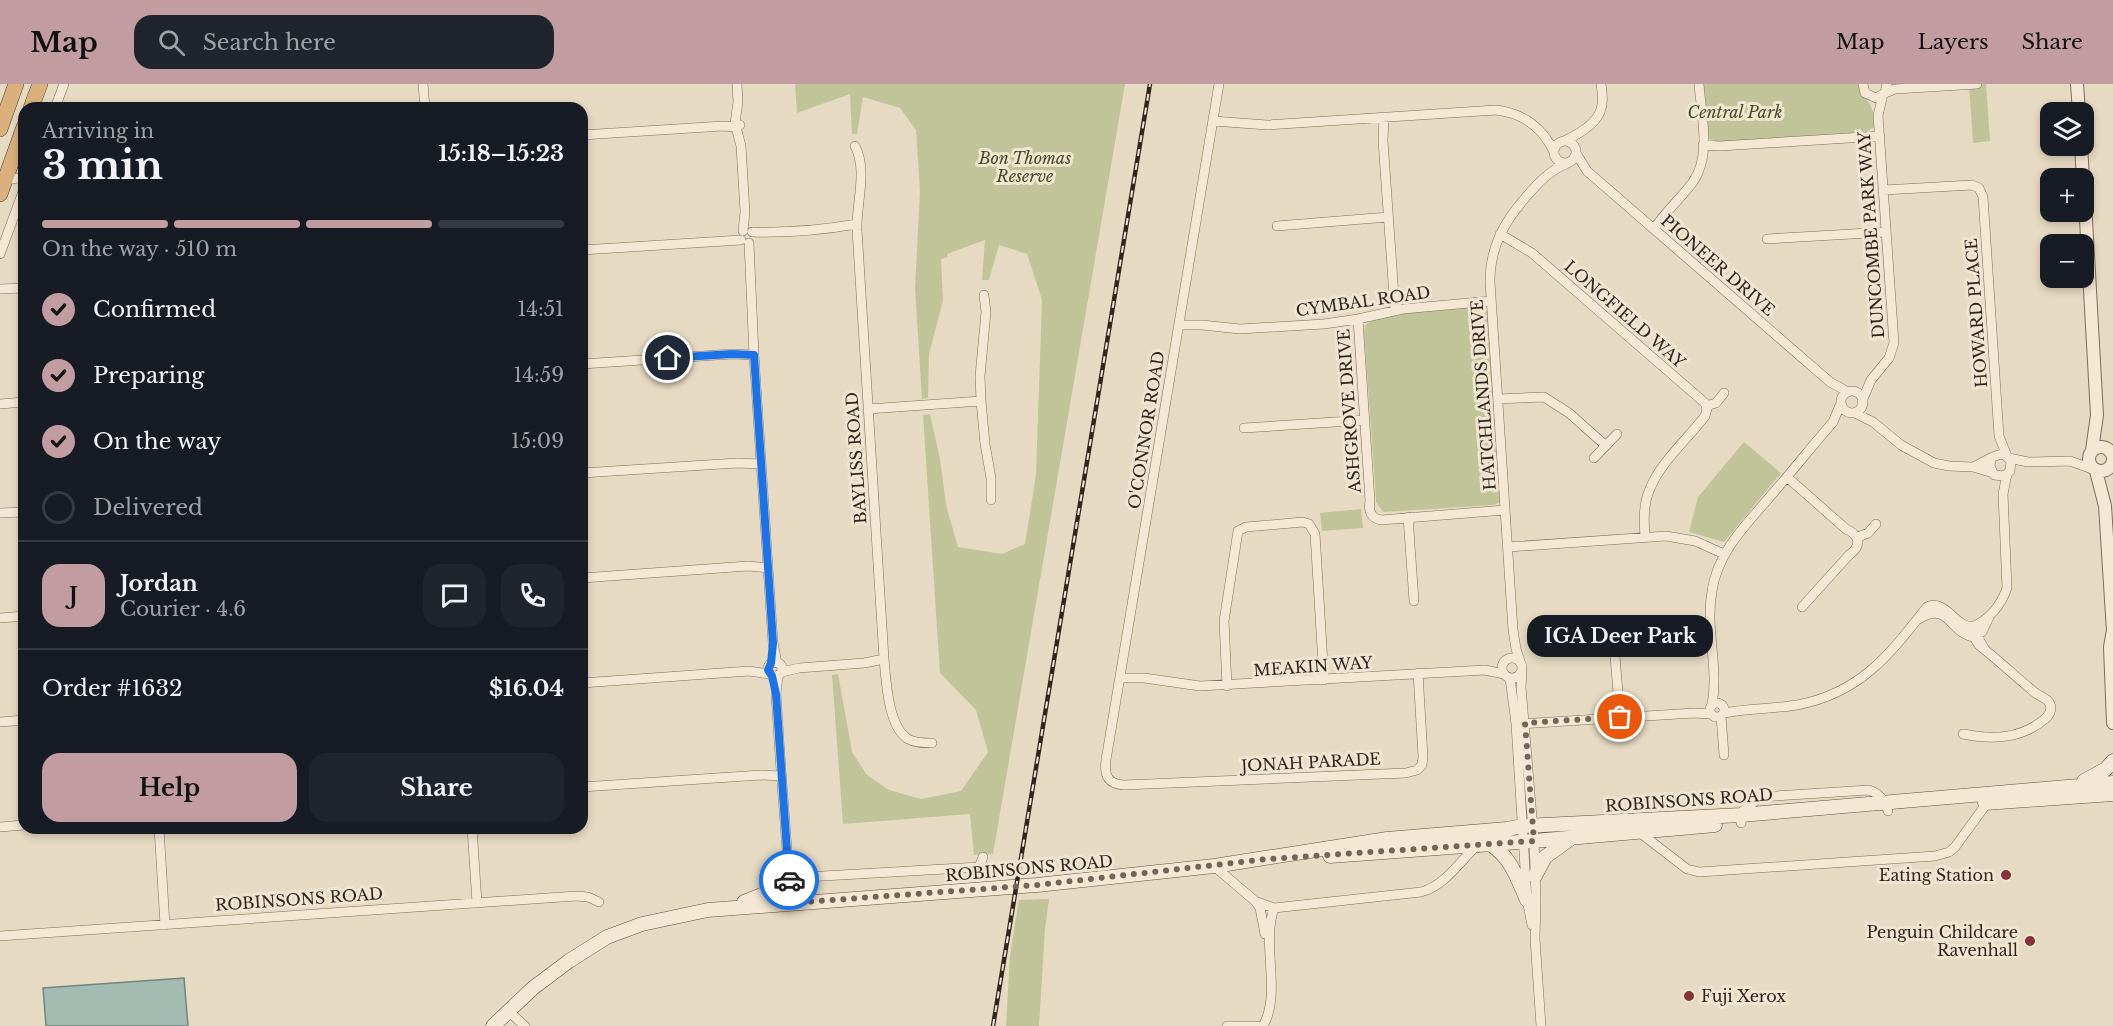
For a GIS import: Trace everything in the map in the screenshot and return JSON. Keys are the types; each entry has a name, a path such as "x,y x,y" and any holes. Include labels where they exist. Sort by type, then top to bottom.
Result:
{"highway":[{"path":"0,129 16,84"},
{"path":"33,102 40,84"},
{"path":"2,187 18,149"}],"main road":[{"path":"2070,786 2092,778 2106,769 2113,761"},
{"name":"ROBINSONS ROAD","path":"1268,859 1529,842 2113,783"},
{"name":"ROBINSONS ROAD","path":"1887,807 2113,794"},
{"name":"ROBINSONS ROAD","path":"716,910 1037,885 1268,859 1388,839 1507,830 1527,826 1741,819"},
{"path":"1535,876 1545,857 1572,838"},
{"path":"1483,845 1501,851 1508,859 1527,900"},
{"path":"493,1026 533,988 569,961 607,937 642,924 716,910 768,893 777,889 789,878"}],"street":[{"path":"57,102 64,84"},
{"path":"423,84 424,102"},
{"path":"737,84 741,110 737,125 742,139 791,903"},
{"name":"O'CONNOR ROAD","path":"1109,780 1106,773 1106,760 1219,84"},
{"path":"1554,153 1555,147 1586,128 1599,114 1602,108 1601,84"},
{"path":"1652,228 1693,182 1701,168 1703,147 1699,84"},
{"name":"DUNCOMBE PARK WAY","path":"1863,84 1863,90 1878,116"},
{"path":"1868,96 1876,98 1885,90 1977,84"},
{"path":"2077,84 2078,102"},
{"name":"DUNCOMBE PARK WAY","path":"1849,392 1871,380 1885,365 1893,351 1878,116 1885,90"},
{"path":"1214,117 1267,125 1503,111 1528,121 1544,134 1570,143 1576,152"},
{"path":"1381,117 1395,310"},
{"path":"588,135 737,125"},
{"path":"1544,134 1557,160 1567,163 1574,158 1586,128"},
{"path":"1703,147 1880,136"},
{"name":"BAYLISS ROAD","path":"855,146 860,157 861,172 857,227 884,662 893,717 898,729 908,739 932,743"},
{"name":"PIONEER DRIVE","path":"1576,152 1587,171 1830,382 1849,392"},
{"name":"HATCHLANDS DRIVE","path":"1520,660 1513,630 1490,271 1498,237 1510,216 1545,175 1554,153"},
{"name":"PIONEER DRIVE","path":"1567,163 1587,171"},
{"name":"HATCHLANDS DRIVE","path":"1545,175 1567,163"},
{"path":"2,187 18,180"},
{"name":"HOWARD PLACE","path":"1884,190 1972,184 1979,188 1983,197 2000,436 2008,457"},
{"path":"0,254 18,205"},
{"path":"1276,226 1388,218"},
{"path":"2086,222 2097,415 2089,461 2104,468"},
{"path":"588,250 857,227"},
{"path":"1767,239 1886,232"},
{"name":"LONGFIELD WAY","path":"1498,237 1532,253 1703,400 1706,406"},
{"path":"0,289 18,288"},
{"path":"984,295 986,312 980,376 985,444 991,478 991,500"},
{"name":"CYMBAL ROAD","path":"1179,322 1240,329 1324,324 1395,310 1491,301"},
{"name":"ASHGROVE DRIVE","path":"1358,319 1370,501 1377,511 1386,518 1505,510"},
{"path":"588,364 754,352"},
{"name":"DUNCOMBE PARK WAY","path":"1862,402 1871,380"},
{"name":"PIONEER DRIVE","path":"1830,382 1841,403"},
{"path":"1724,755 1717,710 1710,606 1714,578 1724,554 1833,422 1842,397 1849,392 1859,395 1873,422"},
{"path":"1645,537 1645,507 1649,491 1658,473 1705,416 1706,406 1716,403 1724,393"},
{"path":"1498,399 1532,396 1544,398 1557,404 1605,445"},
{"path":"868,409 981,401"},
{"path":"0,404 18,402"},
{"path":"1833,422 1859,410 1862,402"},
{"path":"1841,403 1843,410 1873,422 1901,445 1934,463 1973,467 2001,476 2028,462"},
{"path":"1973,467 2000,454 2028,462 2070,461 2104,468 2113,461 2097,415"},
{"path":"1244,428 1365,420"},
{"path":"1594,458 1617,434"},
{"name":"HOWARD PLACE","path":"1992,458 2000,436"},
{"path":"2070,461 2102,447 2110,451"},
{"path":"1520,724 1797,705 1816,701 1857,681 1878,665 1896,646 1927,607 1934,608 1965,634 1974,633 2004,598 2008,580 2003,494 2012,465 2008,457"},
{"path":"1992,458 1990,466 2003,494"},
{"path":"588,473 761,461"},
{"path":"2104,468 2104,506 2113,630 2110,647 2113,723"},
{"path":"1786,477 1858,537"},
{"path":"0,513 18,512"},
{"path":"1408,517 1414,601"},
{"path":"1227,686 1225,616 1236,549 1243,534 1250,527 1296,524 1307,529 1314,541 1324,680"},
{"path":"1858,537 1868,533 1876,524"},
{"path":"1846,529 1851,544 1849,555"},
{"path":"1508,547 1645,537 1679,537 1695,541 1724,554"},
{"path":"1802,607 1856,549 1858,537"},
{"path":"588,578 768,565"},
{"path":"0,618 18,616"},
{"name":"HATCHLANDS DRIVE","path":"1505,661 1513,630"},
{"path":"1596,633 1629,630"},
{"path":"1613,632 1620,717"},
{"path":"1963,734 1985,738 2008,737 2027,731 2042,721 2043,705 2036,694 1985,650 1974,633"},
{"path":"1520,724 1507,676 1502,668 1505,661 1514,657 1520,660 1523,666 1520,724 1527,826 1535,876 1535,939 1541,1026"},
{"name":"MEAKIN WAY","path":"1485,670 1505,661"},
{"path":"588,682 884,662"},
{"name":"MEAKIN WAY","path":"1120,674 1193,686 1227,686 1485,670 1507,676"},
{"path":"1507,676 1516,678 1522,672"},
{"name":"JONAH PARADE","path":"1109,780 1114,784 1124,785 1348,776 1414,771 1422,765 1423,757 1418,673"},
{"path":"0,722 18,720"},
{"path":"588,787 781,773"},
{"path":"1639,832 1687,868 1700,872 1935,856 1949,852 1955,847 1987,803"},
{"path":"0,827 18,826"},
{"path":"159,834 165,925"},
{"path":"472,834 477,903"},
{"path":"1529,842 1527,900 1535,939"},
{"path":"1214,866 1256,901 1274,908 1421,892 1430,889 1483,845"},
{"name":"ROBINSONS ROAD","path":"789,878 979,867 983,857"},
{"name":"ROBINSONS ROAD","path":"0,936 576,896 588,897 599,902"},
{"path":"1256,901 1260,908 1268,945 1272,1006 1263,1026"},
{"path":"1268,945 1270,921 1274,908"},
{"path":"508,1011 525,1026"},
{"path":"1227,1026 1257,1026"}],"green space":[{"name":"Bon Thomas Reserve","path":"795,84 1125,84 993,854 974,855 970,814 843,824 832,675 838,674 852,752 867,775 889,790 921,799 961,791 988,752 976,710 940,673 923,415 930,414 940,459 946,505 958,547 1002,554 1025,544 1036,475 1042,300 1027,254 999,245 989,280 982,280 985,240 947,254 948,257 941,259 943,301 929,354 928,398 922,399 915,289 920,191 916,130 900,108 863,97 857,134 852,134 850,94 797,113"},
{"name":"Central Park","path":"1703,84 1859,84 1873,111 1874,127 1866,132 1715,142 1708,138"},
{"path":"1969,84 1986,84 1990,141 1973,143"},
{"path":"1485,307 1488,312 1500,502 1494,505 1383,512 1376,502 1365,326 1373,321 1402,314"},
{"path":"1744,442 1781,473 1724,542 1689,532 1698,497"},
{"path":"1361,509 1363,528 1322,531 1320,513"},
{"path":"1049,899 1039,1026 1006,1026 1010,955 1019,900"}],"shaded area":[{"path":"184,978 188,1026 46,1026 43,988"}],"railway":[{"path":"993,1026 1150,84"}],"way so far":[{"path":"789,880 791,903 1037,885 1268,859 1534,841 1525,723 1620,717"}],"place":[{"name":"IGA Deer Park","path":"1620,717"},
{"name":"Eating Station","path":"2006,875"},
{"name":"Penguin Childcare Ravenhall","path":"2030,941"},
{"name":"Fuji Xerox","path":"1689,996"}],"route":[{"path":"668,358 754,355 773,643 768,670 772,676 776,694 789,880"}]}
